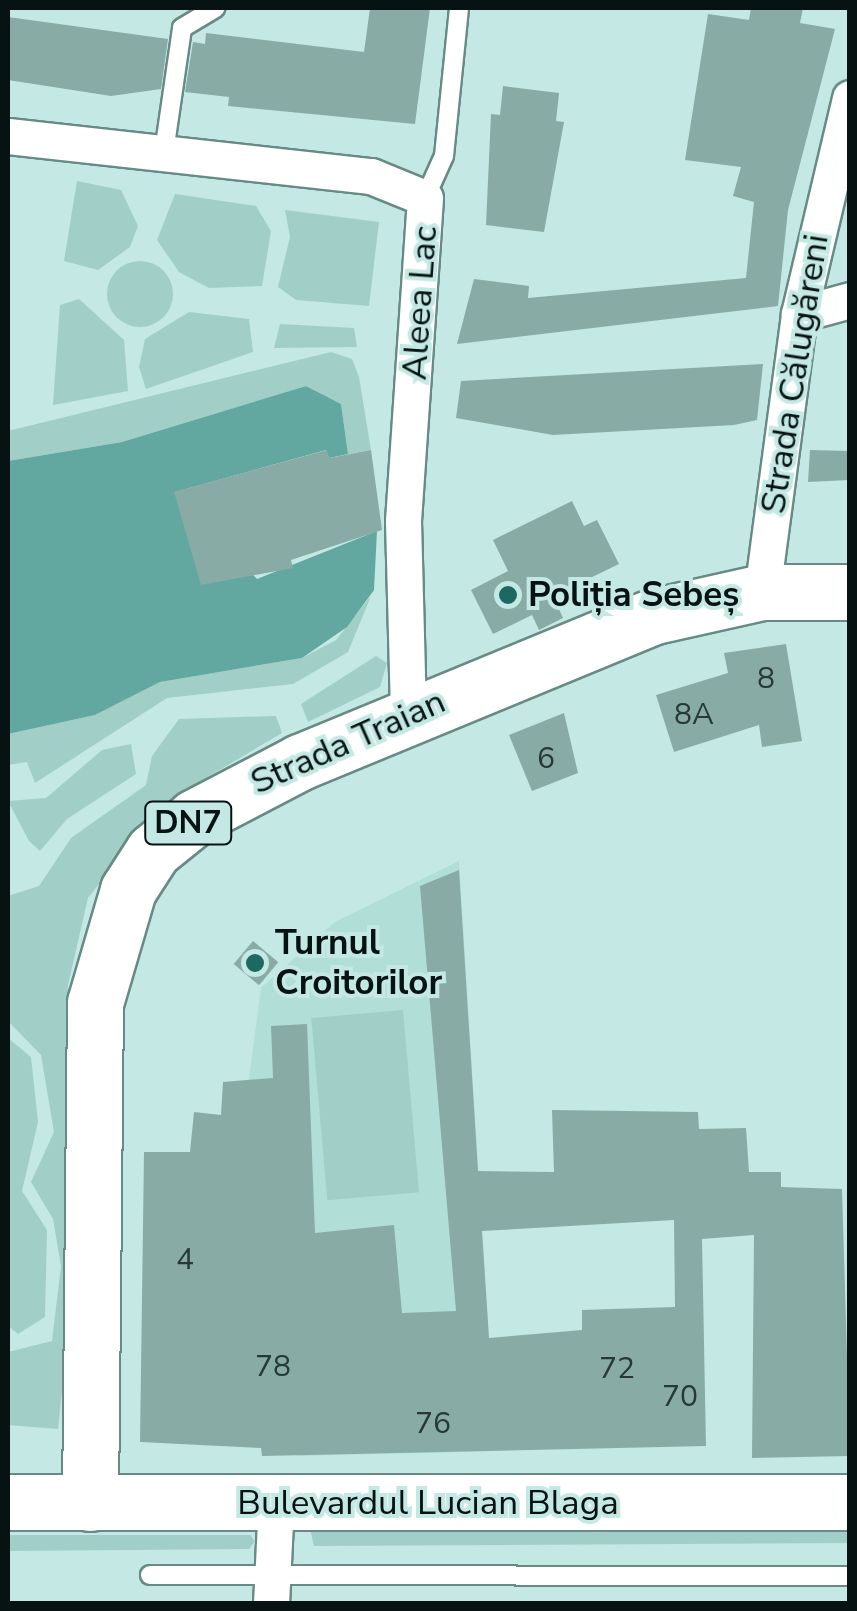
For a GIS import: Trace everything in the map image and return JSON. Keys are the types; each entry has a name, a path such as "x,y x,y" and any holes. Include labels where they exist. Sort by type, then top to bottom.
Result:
{"main road":[{"name":"Strada Traian","path":"90,1503 90,1072 95,1003 128,890 154,852 195,817 408,714 655,616 762,592 850,592"},
{"name":"Bulevardul Lucian Blaga","path":"8,1502 850,1502"}],"street":[{"name":"Strada Călugăreni","path":"762,592 798,314 850,98"},
{"name":"Aleea Lac","path":"8,136 371,176 425,198 404,521 408,714"},
{"path":"798,314 850,300"},
{"path":"273,1589 276,1504"}],"lane":[{"path":"164,152 182,28 215,8"},
{"path":"425,198 444,156 459,8"},
{"name":"Bulevardul Lucian Blaga","path":"150,1575 273,1589 850,1576"}],"shaded area":[{"path":"77,181 121,190 138,226 130,247 98,270 64,261"},
{"path":"175,194 256,206 271,231 262,286 209,288 179,272 157,240"},
{"path":"285,210 379,222 369,306 296,300 278,287 290,237"},
{"path":"140,261 163,271 173,294 163,317 140,327 117,317 107,294 117,271"},
{"path":"79,299 124,340 128,391 53,405 60,305"},
{"path":"189,312 249,319 253,352 146,389 139,367 145,339"},
{"path":"280,324 354,328 357,347 274,348"},
{"path":"331,352 352,359 359,377 371,450 348,454 341,404 306,386 122,442 8,461 8,431"},
{"path":"371,596 348,652 293,684 167,698 35,783 27,762 8,765 8,734 95,715 160,682 302,658 336,640"},
{"path":"376,656 387,663 380,687 308,722 301,704"},
{"path":"276,716 282,733 162,804 88,898 68,985 68,1334 58,1429 8,1425 8,1352 52,1341 61,1266 53,1219 31,1182 54,1132 41,1055 8,1021 8,896 39,886 71,838 146,785 152,756 179,719"},
{"path":"131,744 136,774 67,819 40,851 29,841 8,801 46,798 102,750"},
{"path":"459,861 496,1451 297,1456 295,1401 226,1253 261,988 335,922"},
{"path":"403,1010 419,1192 327,1200 311,1018"},
{"path":"8,1038 31,1057 38,1122 22,1191 47,1230 45,1317 18,1334 8,1326"},
{"path":"309,1525 844,1526 850,1543 314,1546"},
{"path":"8,1535 250,1535 255,1541 249,1549 8,1551"}],"water":[{"path":"306,386 341,404 348,454 329,458 326,450 175,492 257,579 377,531 374,590 347,627 302,658 160,682 95,715 8,734 8,461 122,442"}],"building":[{"path":"370,8 430,8 415,124 228,106 229,97 185,92 193,42 205,44 206,33 364,52"},
{"path":"751,8 803,8 800,23 835,29 788,210 778,306 457,344 474,279 529,286 528,298 746,278 754,202 733,196 741,167 685,160 708,14 749,20"},
{"path":"8,17 168,39 161,89 111,96 8,80"},
{"path":"503,86 559,93 556,121 564,122 544,232 486,225 491,114 500,115"},
{"path":"763,364 757,420 734,425 553,435 456,418 461,381"},
{"path":"327,450 329,458 371,450 382,530 291,560 293,568 201,585 174,492"},
{"path":"810,450 849,451 849,480 808,482"},
{"path":"572,501 584,526 597,520 619,564 553,596 563,618 539,630 532,615 493,634 471,590 508,571 493,540"},
{"path":"786,644 802,741 762,747 759,725 674,752 656,695 728,673 724,653"},
{"path":"564,713 578,773 532,791 509,735"},
{"path":"459,870 478,1171 554,1172 552,1110 698,1112 699,1129 746,1128 749,1172 781,1172 781,1187 842,1189 850,1456 752,1458 754,1235 702,1239 706,1446 262,1456 261,1448 140,1442 144,1152 190,1152 194,1112 221,1115 223,1082 273,1078 271,1026 307,1024 315,1233 394,1225 402,1313 456,1311 420,886","holes":["674,1220 675,1307 582,1310 582,1330 489,1338 482,1231"]},
{"name":"Turnul Croitorilor","path":"253,941 278,962 259,985 234,964"}],"place":[{"name":"Poliția Sebeș","path":"508,595"},
{"name":"Turnul Croitorilor","path":"255,963"}]}
